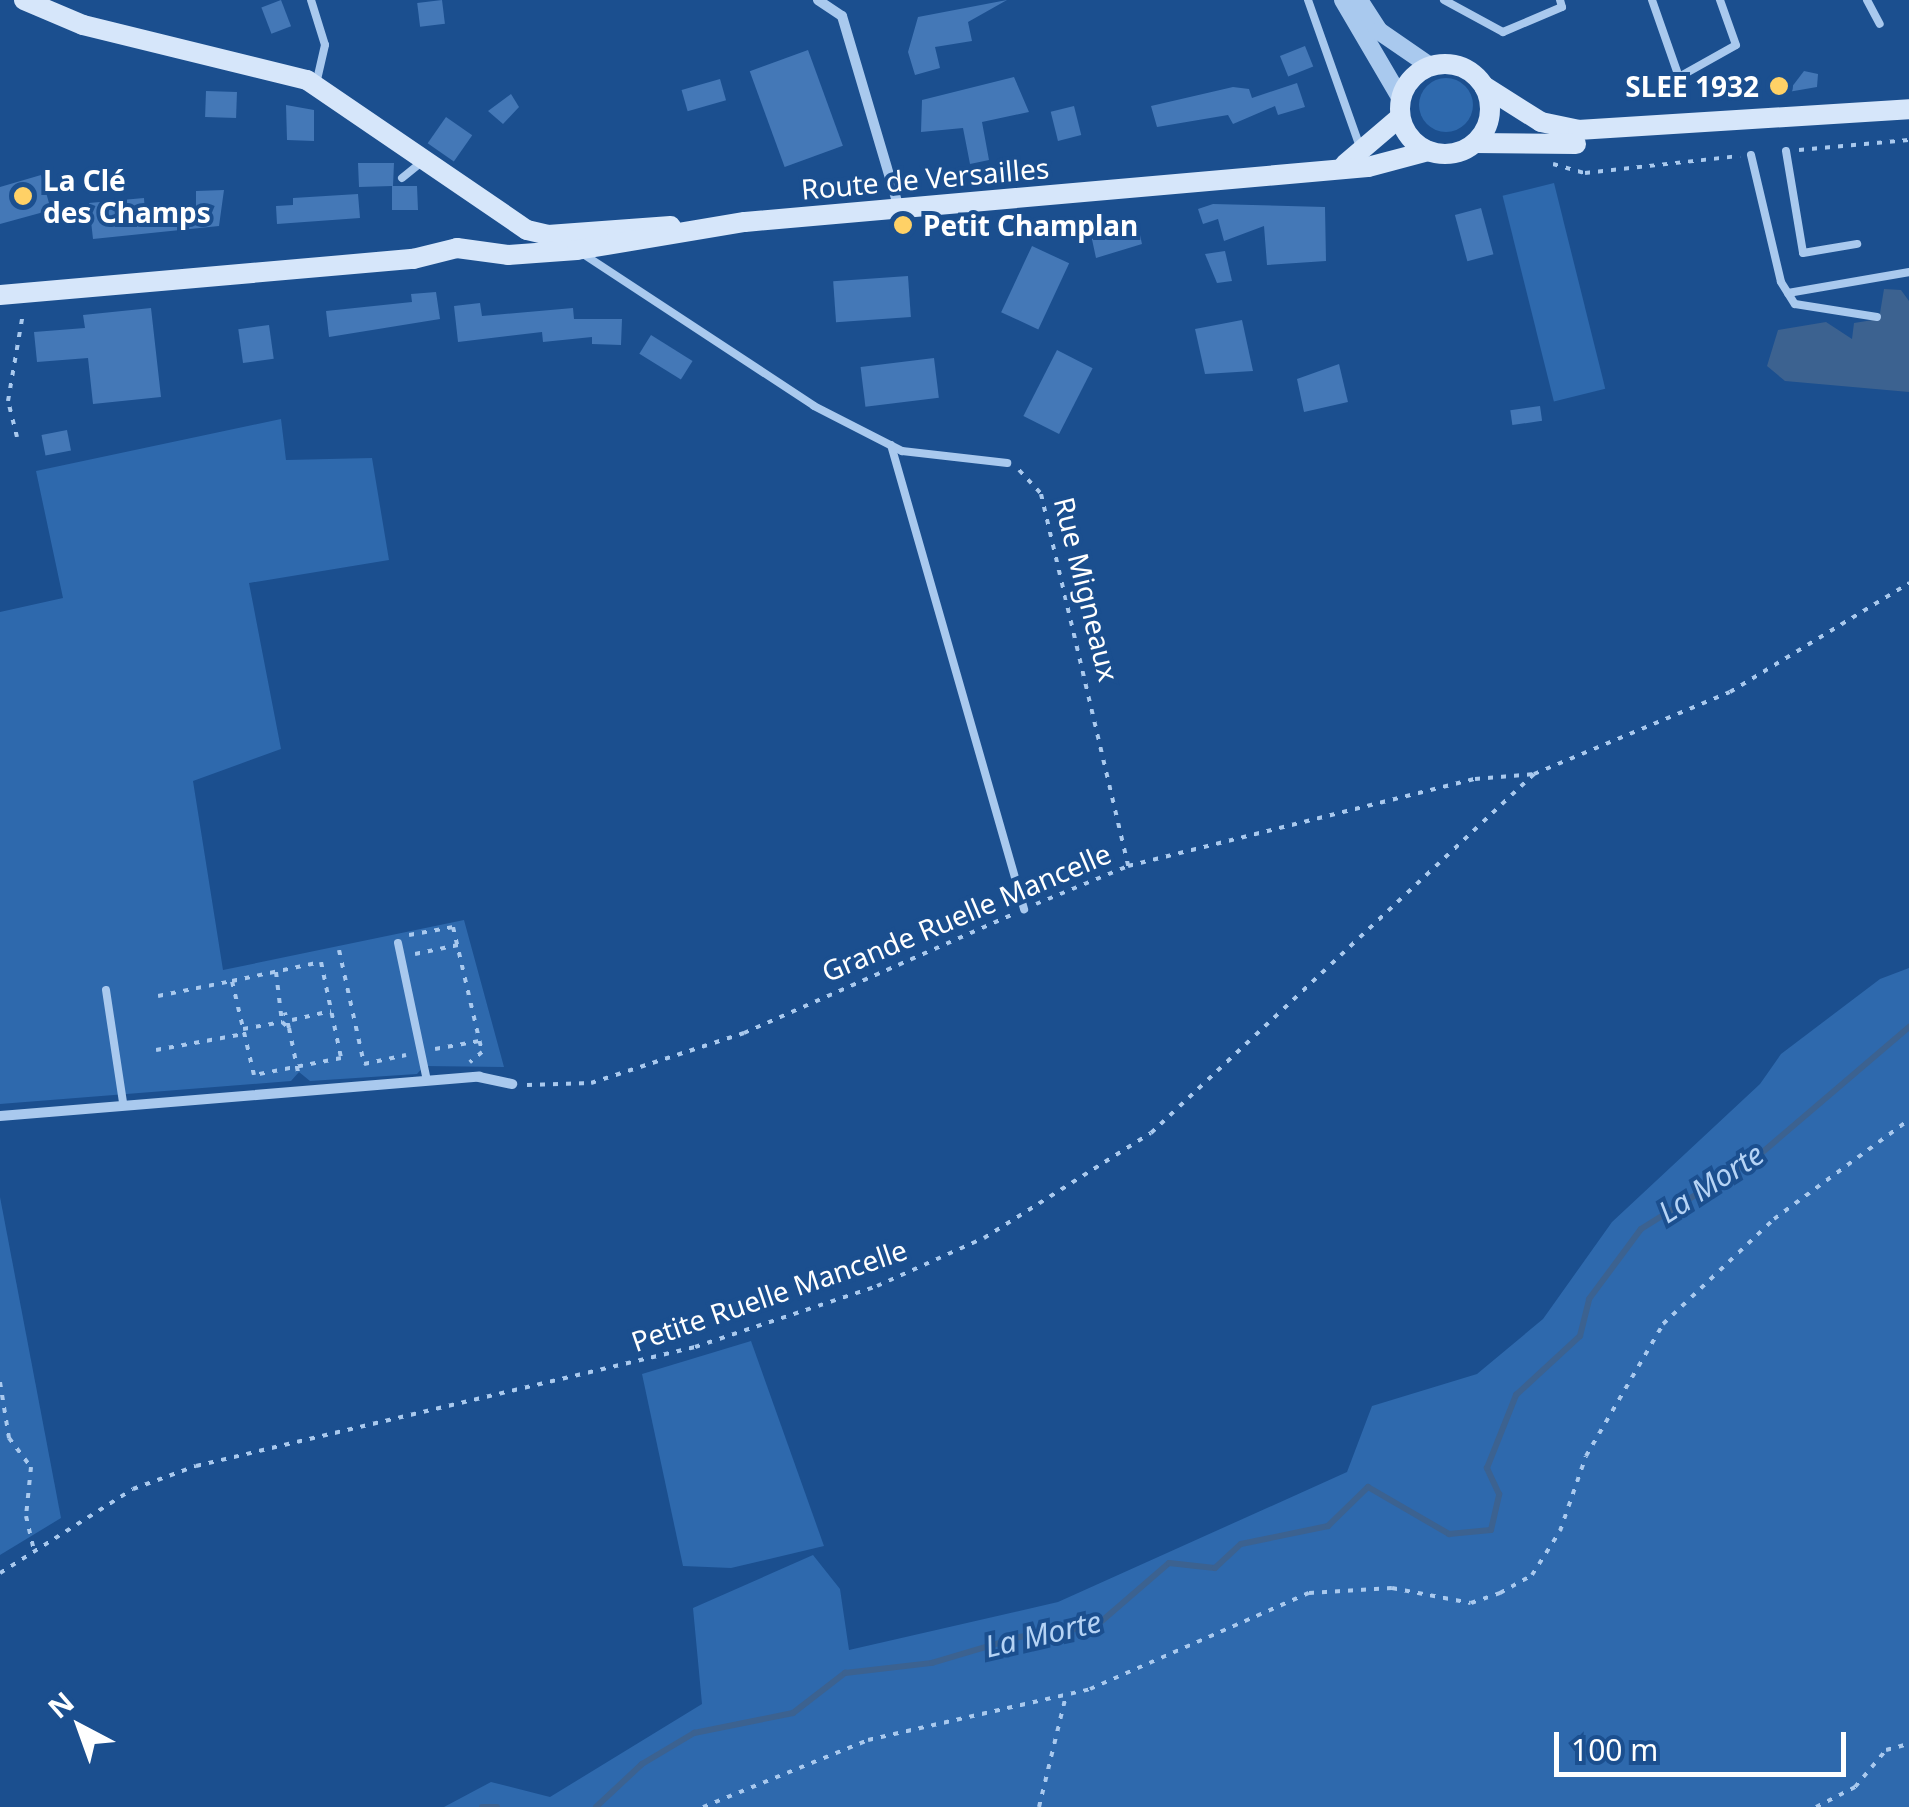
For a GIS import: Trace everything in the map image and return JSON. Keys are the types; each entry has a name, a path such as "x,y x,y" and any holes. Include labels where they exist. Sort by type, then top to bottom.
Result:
{"main road":[{"path":"24,0 83,26 231,56 316,86 517,226 548,235 744,222"},
{"path":"1746,125 1556,127 1484,86 1455,64 1430,66 1400,108 1428,151 1444,155 1475,144 1637,143 1746,125 1909,110"},
{"path":"1475,144 1491,110 1484,86"},
{"name":"Route de Versailles","path":"1338,166 1363,155 1400,108"},
{"name":"Route de Versailles","path":"0,296 509,252 577,250 744,222 1338,166 1428,151"},
{"path":"509,252 496,239 517,226"}],"street":[{"path":"818,0 842,16 900,208"},
{"path":"1342,0 1400,108"},
{"path":"1359,0 1378,31 1430,66"},
{"path":"0,1116 480,1077 512,1084"}],"lane":[{"path":"311,0 325,44 316,86"},
{"path":"1308,0 1363,155"},
{"path":"1444,0 1504,32 1562,7 1560,0"},
{"path":"1652,0 1679,77 1736,45 1720,0"},
{"path":"1867,0 1880,24"},
{"path":"1786,151 1803,253 1857,244"},
{"path":"1751,155 1794,304 1877,316"},
{"path":"402,178 423,161"},
{"path":"577,250 814,406 891,445 1008,464"},
{"path":"1788,293 1909,272"},
{"path":"891,445 1024,909"},
{"path":"401,940 401,957 427,1081"},
{"path":"106,990 123,1103"}],"path":[{"path":"1786,151 1909,140"},
{"path":"1546,160 1585,174 1751,155"},
{"path":"17,437 8,401 24,294"},
{"name":"Rue Migneaux","path":"1008,464 1041,494 1128,866"},
{"name":"Grande Ruelle Mancelle","path":"512,1084 590,1084 744,1033 1128,866 1475,779 1534,774 1730,692 1909,583"},
{"name":"Petite Ruelle Mancelle","path":"0,1573 133,1489 238,1451 695,1346 877,1286 984,1238 1151,1133 1534,774"},
{"path":"401,940 453,927 482,1052 457,1065"},
{"path":"401,957 458,945"},
{"path":"340,950 364,1064 480,1041"},
{"path":"158,996 321,962 341,1058 254,1075 232,981"},
{"path":"276,972 285,1013 282,1022"},
{"path":"292,1020 331,1010"},
{"path":"285,1013 292,1020"},
{"path":"292,1020 289,1028 300,1089"},
{"path":"156,1050 282,1022"},
{"path":"282,1022 289,1028"},
{"path":"703,1807 886,1734 1066,1694 1206,1645 1309,1593 1392,1588 1472,1603 1532,1574 1560,1531 1586,1456 1663,1324 1774,1219 1909,1120"},
{"path":"0,1382 9,1438 31,1467 26,1516 34,1550"},
{"path":"1039,1807 1066,1694"},
{"path":"1816,1807 1855,1787 1886,1750 1909,1744"}],"shaded area":[{"path":"1446,78 1465,86 1473,105 1465,124 1446,132 1427,124 1419,105 1427,86"},
{"path":"1554,183 1605,389 1554,402 1503,196"},
{"path":"1884,289 1901,290 1909,301 1909,392 1785,381 1767,366 1778,330 1826,322 1852,339 1854,323 1879,319"},
{"path":"281,419 286,460 372,458 389,560 249,583 281,749 193,781 223,970 464,920 504,1067 424,1066 417,1074 310,1081 299,1072 291,1081 0,1104 0,612 63,598 36,471"},
{"path":"1909,968 1909,1807 444,1807 491,1782 550,1797 702,1704 693,1608 813,1555 840,1589 849,1650 1058,1602 1347,1472 1372,1406 1477,1374 1543,1319 1612,1222 1760,1084 1781,1054 1880,979"},
{"path":"0,1197 61,1518 0,1555"},
{"path":"751,1341 824,1546 731,1568 683,1566 642,1374"}],"building":[{"path":"281,0 291,26 271,34 261,8"},
{"path":"442,0 445,24 420,27 417,3"},
{"path":"1007,0 968,22 972,41 935,47 940,68 915,75 908,52 918,17"},
{"path":"1305,46 1313,66 1288,77 1280,56"},
{"path":"808,50 843,146 785,167 750,71"},
{"path":"1804,71 1818,74 1817,87 1788,92"},
{"path":"1014,77 1029,112 982,122 989,160 970,164 963,128 921,132 922,100"},
{"path":"720,79 726,100 688,111 682,90"},
{"path":"1297,83 1305,107 1278,115 1275,106 1233,124 1228,115 1157,127 1151,106 1233,87 1249,89 1252,98"},
{"path":"206,91 237,92 236,118 205,117"},
{"path":"511,94 519,107 503,124 488,111"},
{"path":"286,105 314,110 314,141 287,140"},
{"path":"1074,106 1081,135 1058,141 1051,112"},
{"path":"446,117 472,135 454,162 428,143"},
{"path":"358,163 394,163 393,186 417,186 418,210 392,210 392,186 359,187"},
{"name":"La Clé des Champs","path":"41,175 51,210 0,224 0,187"},
{"path":"224,190 219,226 93,239 89,203 144,198 145,213 196,207 196,191"},
{"path":"358,194 360,218 277,224 276,206 293,205 293,198"},
{"path":"1213,204 1325,207 1326,261 1267,265 1264,226 1224,241 1218,219 1203,224 1198,209"},
{"path":"1481,208 1493,254 1467,261 1455,215"},
{"path":"1115,225 1116,231 1138,226 1142,244 1096,258 1090,230"},
{"path":"1032,246 1069,263 1038,329 1001,312"},
{"path":"1225,251 1232,281 1217,283 1205,254"},
{"path":"908,276 911,317 836,322 833,281"},
{"path":"436,292 440,319 329,337 326,311 412,302 411,294"},
{"path":"480,303 482,316 573,308 574,319 622,319 621,345 592,344 592,337 543,342 542,332 458,342 454,306"},
{"path":"151,308 161,397 93,404 88,358 37,362 34,332 85,328 83,315"},
{"path":"1242,320 1253,371 1205,374 1195,329"},
{"path":"269,325 274,359 243,363 238,329"},
{"path":"651,335 693,361 681,380 639,354"},
{"path":"1057,350 1093,368 1059,434 1023,416"},
{"path":"934,358 939,398 865,407 861,367"},
{"path":"1339,364 1348,402 1304,412 1297,379"},
{"path":"1540,406 1542,421 1512,425 1510,410"},
{"path":"67,430 71,451 45,456 41,435"}],"waterway":[{"name":"La Morte","path":"596,1807 642,1764 694,1733 793,1713 845,1673 932,1663 1019,1637 1096,1626 1169,1563 1215,1568 1241,1544 1328,1526 1368,1487 1449,1534 1491,1530 1499,1494 1487,1468 1516,1395 1580,1336 1589,1299 1641,1229 1758,1156 1909,1027"},
{"name":"La Morte","path":"482,1807 497,1807"}],"place":[{"name":"SLEE 1932","path":"1779,86"},
{"name":"La Clé des Champs","path":"23,196"},
{"name":"Petit Champlan","path":"903,225"}]}
